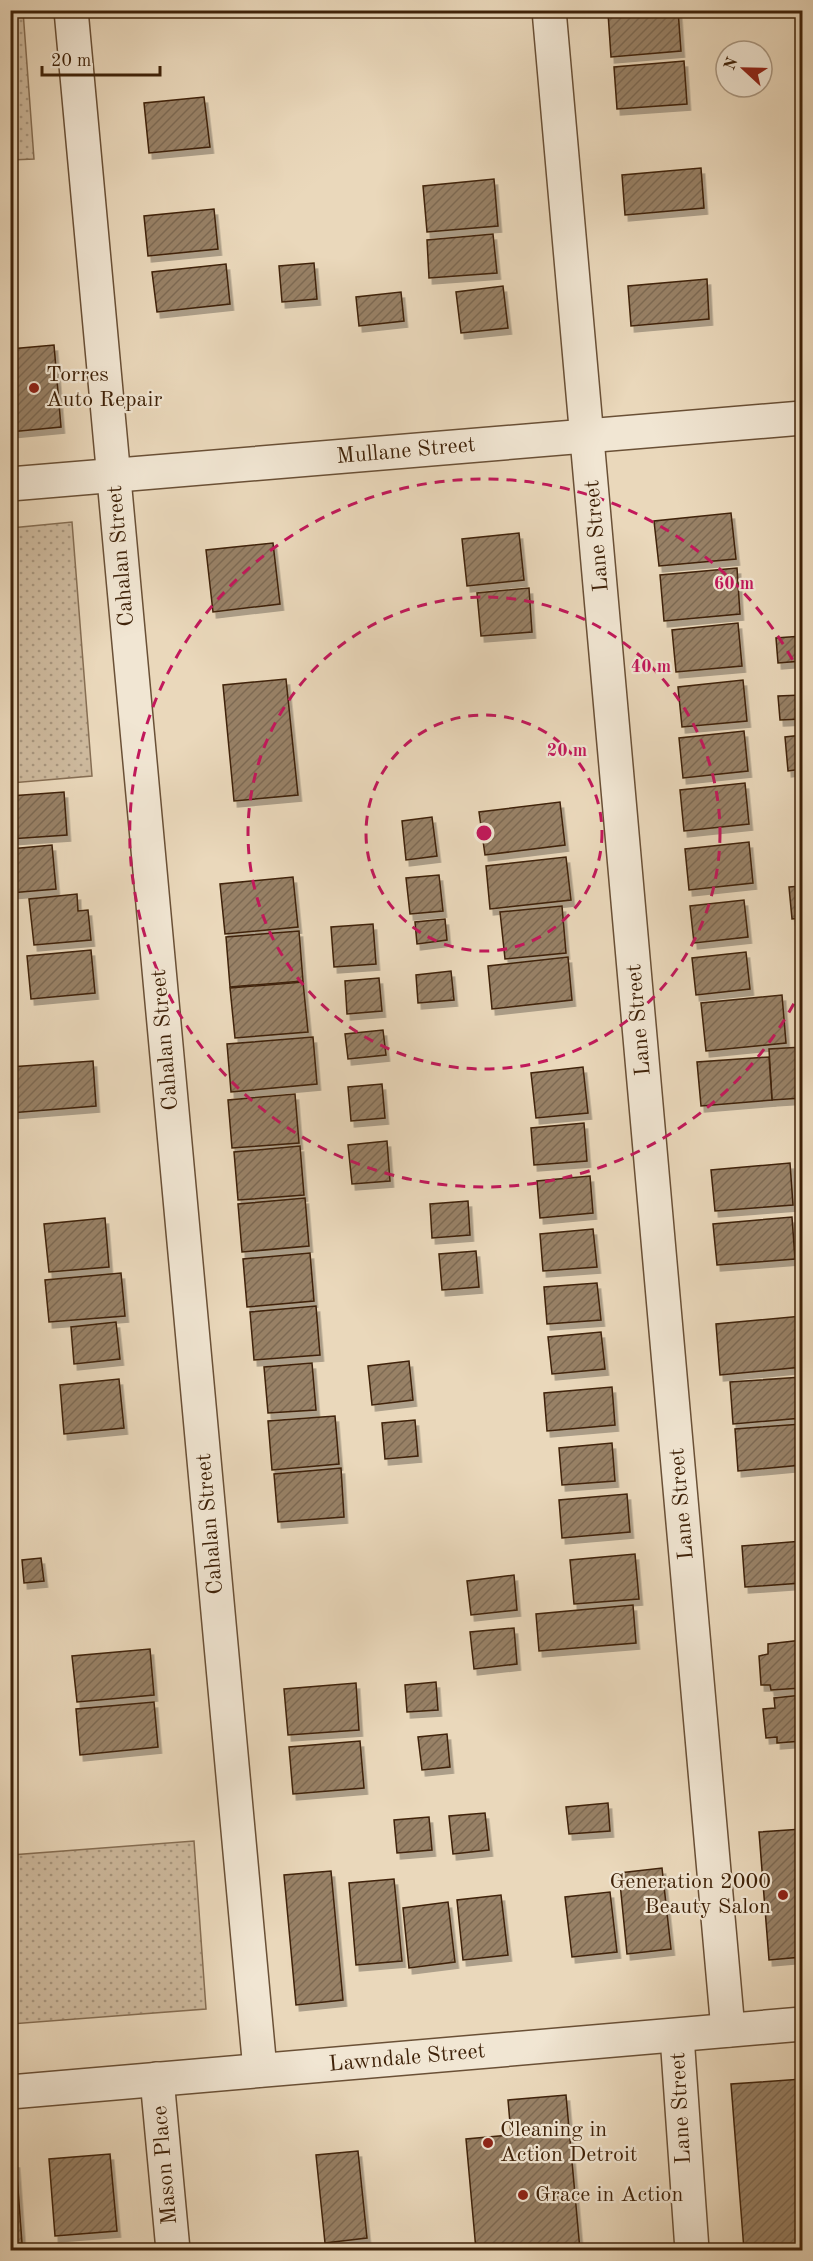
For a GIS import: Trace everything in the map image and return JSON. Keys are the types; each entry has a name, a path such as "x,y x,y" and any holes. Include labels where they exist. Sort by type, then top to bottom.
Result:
{"street":[{"name":"Cahalan Street","path":"71,10 260,2070"},
{"name":"Lane Street","path":"549,10 728,2030"},
{"name":"Mullane Street","path":"10,484 802,418"},
{"name":"Lawndale Street","path":"10,2092 802,2024"},
{"name":"Lane Street","path":"677,2036 692,2250"},
{"name":"Mason Place","path":"157,2079 173,2250"}],"shaded area":[{"path":"11,10 23,11 34,159 11,160"},
{"path":"72,522 92,776 11,783 11,528"},
{"path":"194,1841 206,2009 11,2024 11,1855"}],"building":[{"path":"678,10 681,51 611,57 608,13"},
{"path":"684,61 687,104 617,109 614,67"},
{"path":"204,97 210,147 149,153 144,103"},
{"path":"701,168 704,208 625,215 622,175"},
{"path":"494,179 498,226 427,232 423,186"},
{"path":"214,209 218,249 148,256 144,216"},
{"path":"493,234 497,273 429,278 427,240"},
{"path":"314,263 317,299 282,302 279,266"},
{"path":"226,264 230,304 157,312 152,272"},
{"path":"707,279 709,319 631,326 628,286"},
{"path":"503,286 508,328 461,333 456,292"},
{"path":"401,292 404,321 359,326 356,297"},
{"name":"Torres Auto Repair","path":"54,345 61,427 10,432 10,349"},
{"path":"731,513 736,559 659,566 654,521"},
{"path":"519,533 524,580 467,586 462,539"},
{"path":"273,543 280,604 213,612 206,550"},
{"path":"737,568 740,614 664,621 660,575"},
{"path":"529,588 532,632 481,636 477,593"},
{"path":"738,623 742,666 676,672 672,630"},
{"path":"802,636 802,661 778,663 776,638"},
{"path":"286,679 298,795 234,801 223,685"},
{"path":"743,680 747,721 682,727 678,687"},
{"path":"802,695 802,719 780,720 778,696"},
{"path":"744,731 748,771 683,778 679,738"},
{"path":"802,735 802,769 788,771 785,737"},
{"path":"745,783 749,824 684,831 680,790"},
{"path":"64,792 67,835 10,839 10,796"},
{"path":"560,802 565,845 485,855 479,812"},
{"path":"432,817 437,856 406,860 402,821"},
{"path":"749,842 753,883 689,890 685,849"},
{"path":"52,845 56,889 10,893 10,849"},
{"path":"566,857 571,900 490,909 486,866"},
{"path":"439,875 443,911 410,914 406,878"},
{"path":"293,877 298,927 225,934 220,884"},
{"path":"802,886 802,918 792,919 789,887"},
{"path":"77,894 78,911 88,910 91,940 34,945 29,899"},
{"path":"744,900 748,937 694,943 690,906"},
{"path":"562,906 566,953 505,959 500,912"},
{"path":"445,919 447,940 417,944 415,922"},
{"path":"373,924 376,964 334,967 331,927"},
{"path":"299,931 303,981 230,987 226,937"},
{"path":"91,950 95,993 31,999 27,956"},
{"path":"746,952 750,989 696,995 692,958"},
{"path":"568,957 572,1000 492,1009 488,966"},
{"path":"451,971 454,1000 418,1003 416,975"},
{"path":"379,978 382,1011 347,1014 345,981"},
{"path":"303,982 308,1032 235,1038 230,988"},
{"path":"782,995 786,1043 706,1051 701,1003"},
{"path":"383,1030 386,1055 348,1059 345,1034"},
{"path":"313,1037 317,1084 231,1092 227,1044"},
{"path":"802,1047 802,1098 772,1100 769,1049"},
{"path":"769,1057 772,1100 701,1106 697,1062"},
{"path":"93,1061 96,1106 10,1113 10,1067"},
{"path":"583,1067 588,1113 536,1118 531,1073"},
{"path":"382,1084 385,1118 351,1121 348,1087"},
{"path":"295,1094 299,1143 232,1148 228,1100"},
{"path":"584,1123 587,1161 534,1165 531,1128"},
{"path":"387,1141 390,1181 352,1184 348,1145"},
{"path":"300,1146 304,1195 238,1200 234,1152"},
{"path":"790,1163 793,1205 715,1211 711,1170"},
{"path":"590,1176 593,1213 540,1218 537,1181"},
{"path":"305,1198 309,1246 242,1252 238,1204"},
{"path":"468,1201 470,1235 432,1238 430,1204"},
{"path":"792,1217 795,1259 717,1265 713,1224"},
{"path":"105,1218 109,1267 49,1272 44,1224"},
{"path":"593,1229 597,1267 543,1271 540,1234"},
{"path":"476,1251 479,1287 442,1290 439,1254"},
{"path":"310,1253 314,1301 247,1307 243,1259"},
{"path":"121,1273 125,1316 49,1322 45,1280"},
{"path":"597,1283 601,1320 547,1324 544,1287"},
{"path":"316,1306 320,1355 254,1360 250,1312"},
{"path":"802,1316 802,1367 720,1375 716,1324"},
{"path":"116,1322 120,1359 74,1364 71,1327"},
{"path":"601,1332 605,1369 552,1374 548,1337"},
{"path":"409,1361 413,1400 372,1405 368,1366"},
{"path":"312,1363 316,1410 268,1413 264,1367"},
{"path":"802,1377 802,1418 733,1424 730,1382"},
{"path":"119,1379 124,1428 64,1434 60,1385"},
{"path":"612,1387 615,1425 547,1431 544,1393"},
{"path":"335,1416 339,1464 272,1470 268,1421"},
{"path":"415,1420 418,1456 385,1459 382,1423"},
{"path":"802,1424 802,1465 738,1471 735,1429"},
{"path":"612,1443 615,1481 562,1485 559,1448"},
{"path":"341,1468 344,1517 278,1522 274,1474"},
{"path":"627,1494 630,1532 562,1538 559,1500"},
{"path":"802,1541 802,1583 745,1587 742,1546"},
{"path":"635,1554 639,1599 574,1604 570,1560"},
{"path":"41,1558 44,1581 24,1583 22,1560"},
{"path":"514,1575 517,1610 471,1615 467,1581"},
{"path":"633,1605 636,1643 539,1651 536,1614"},
{"path":"514,1628 517,1664 474,1669 470,1632"},
{"path":"802,1640 802,1688 771,1690 770,1685 761,1685 759,1656 768,1654 768,1644"},
{"path":"150,1649 154,1695 77,1702 72,1656"},
{"path":"436,1682 438,1710 407,1712 405,1685"},
{"path":"356,1683 359,1730 288,1735 284,1689"},
{"path":"802,1695 802,1741 777,1743 777,1737 766,1738 763,1709 775,1708 774,1698"},
{"path":"154,1702 158,1747 80,1755 76,1709"},
{"path":"447,1734 450,1767 422,1770 418,1737"},
{"path":"360,1741 364,1788 293,1794 289,1747"},
{"path":"608,1803 610,1831 569,1834 566,1807"},
{"path":"485,1813 489,1850 453,1854 449,1816"},
{"path":"429,1817 432,1850 397,1853 394,1820"},
{"name":"Generation 2000 Beauty Salon","path":"802,1829 802,1957 769,1960 759,1832"},
{"path":"662,1868 671,1949 627,1954 619,1873"},
{"path":"331,1871 343,2000 296,2005 284,1875"},
{"path":"394,1879 402,1961 356,1965 349,1883"},
{"path":"610,1892 617,1952 572,1957 565,1897"},
{"path":"501,1895 508,1955 463,1960 457,1900"},
{"path":"448,1902 455,1962 409,1968 403,1908"},
{"path":"802,2079 802,2250 744,2250 731,2084"},
{"name":"Grace in Action","path":"566,2095 580,2250 476,2250 466,2139 511,2135 508,2100"},
{"path":"358,2151 367,2238 325,2243 316,2155"},
{"path":"110,2154 117,2231 55,2236 49,2159"},
{"path":"10,2162 16,2162 22,2243 10,2244"}],"place":[{"name":"Torres Auto Repair","path":"34,388"},
{"name":"Generation 2000 Beauty Salon","path":"783,1895"},
{"name":"Cleaning in Action Detroit","path":"488,2143"},
{"name":"Grace in Action","path":"523,2195"}]}
